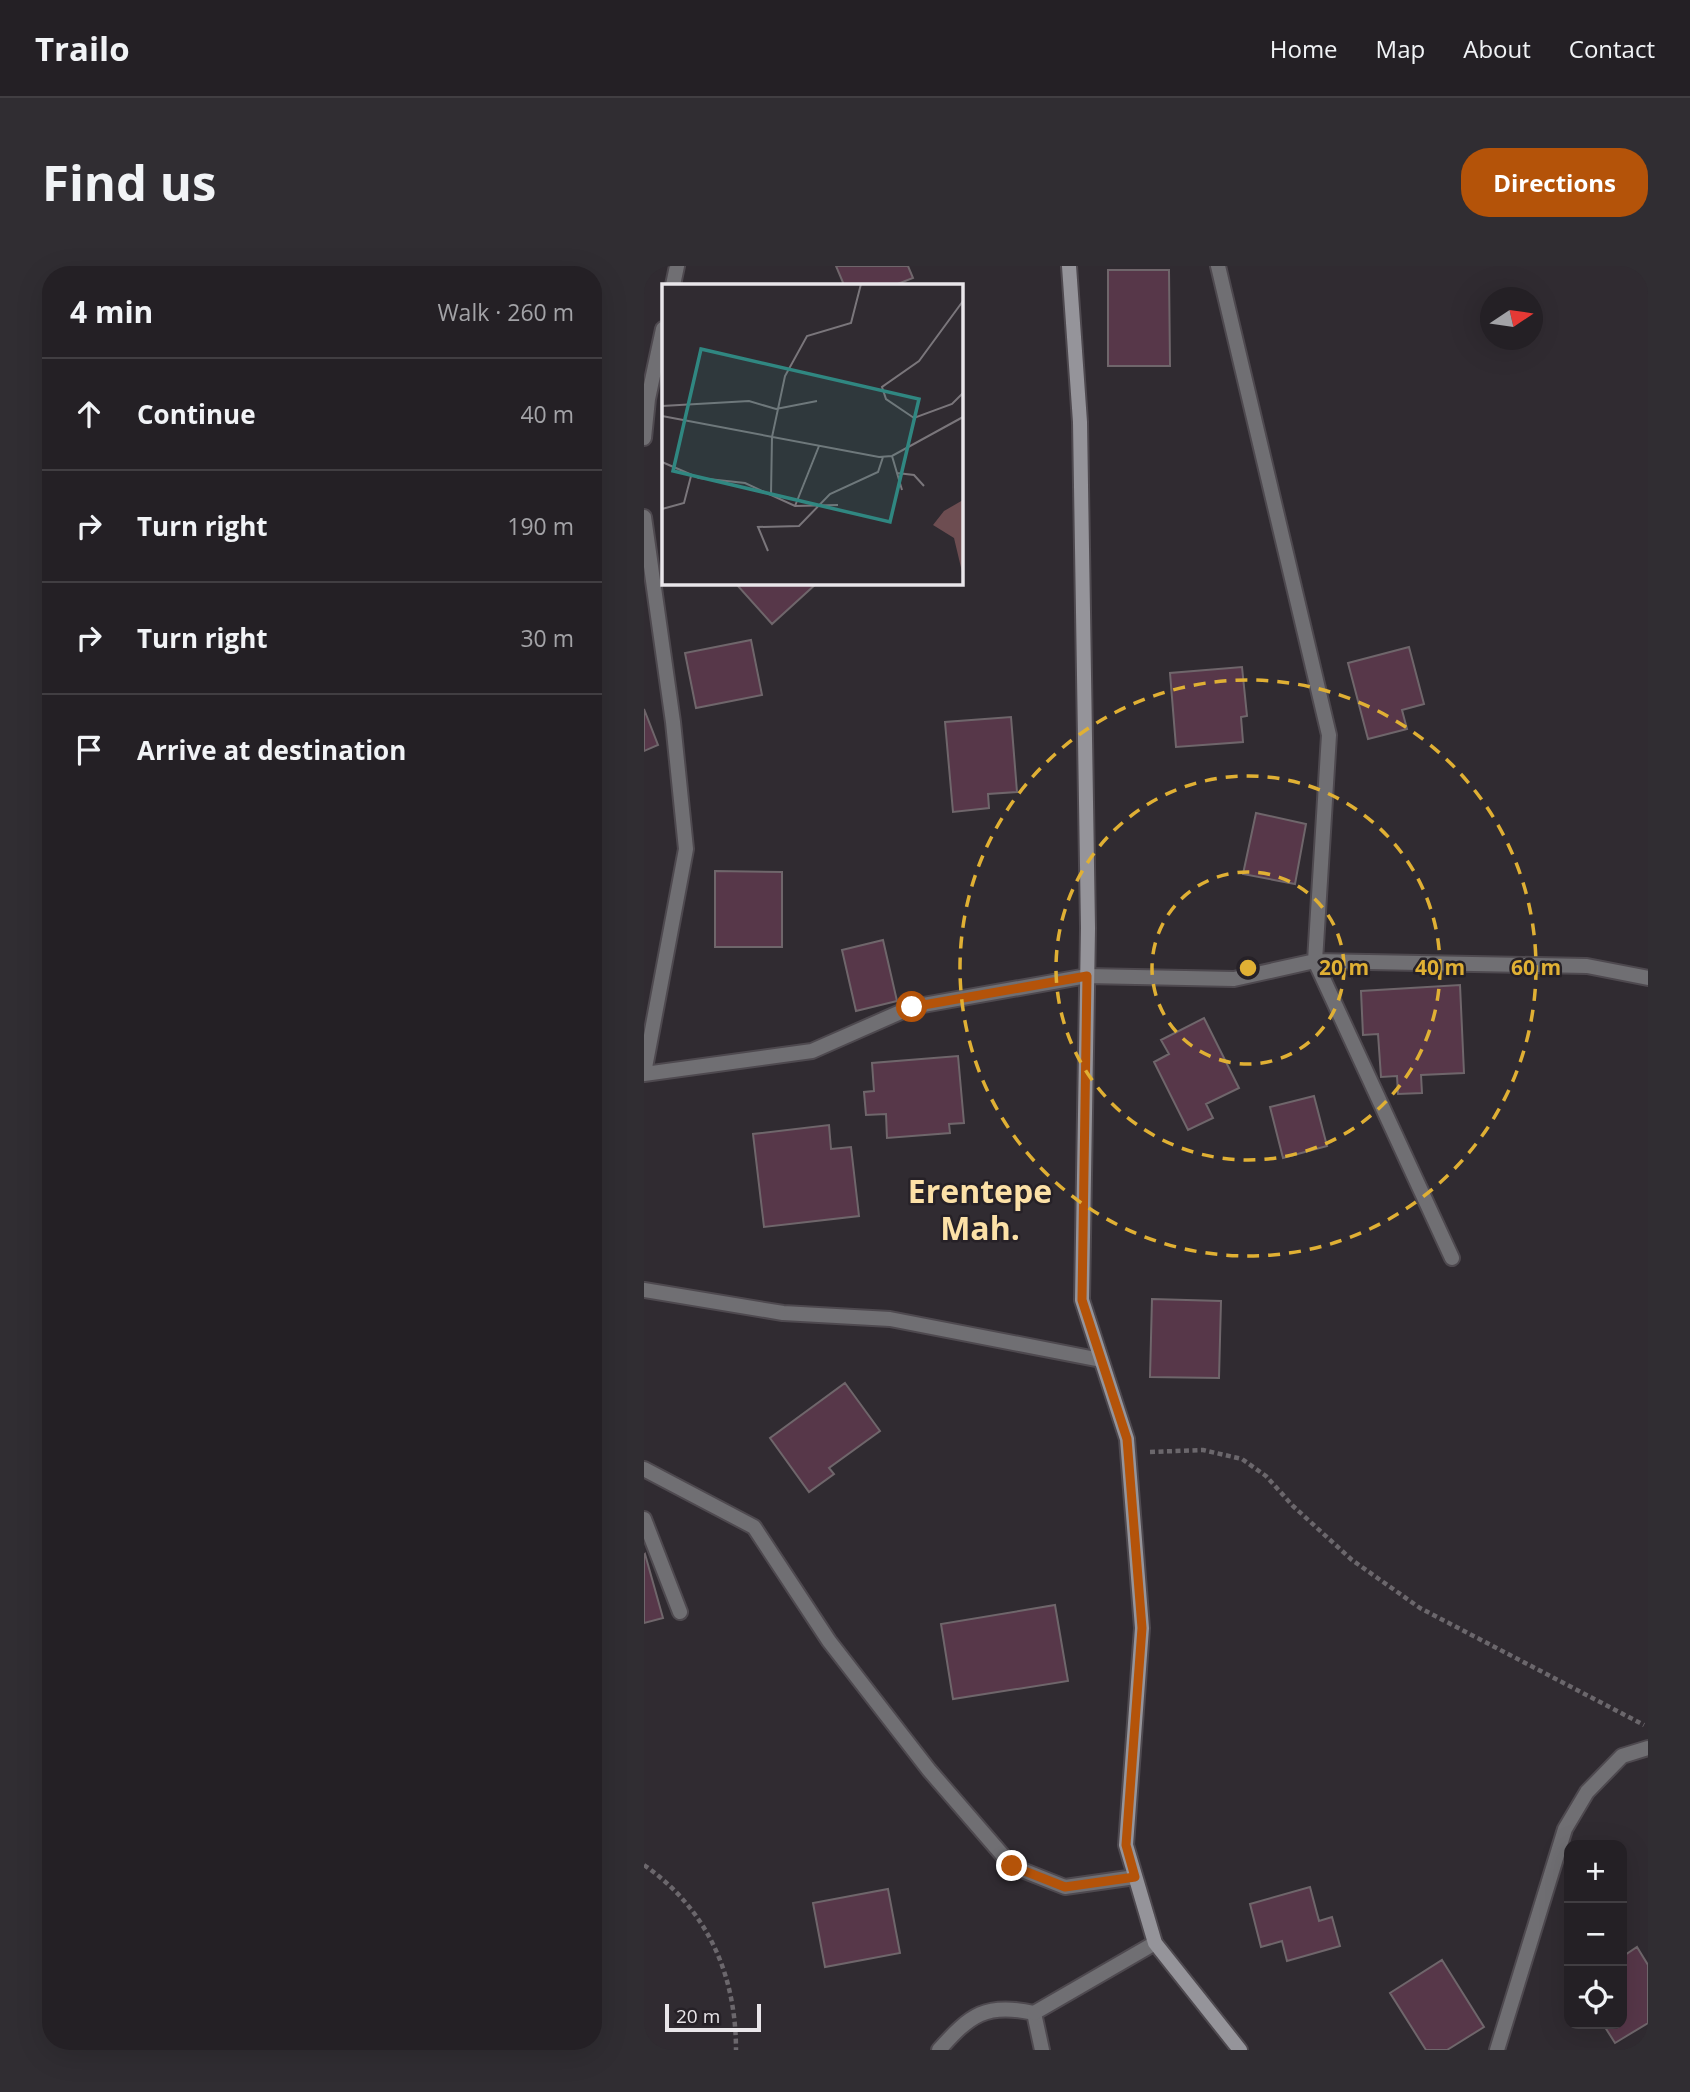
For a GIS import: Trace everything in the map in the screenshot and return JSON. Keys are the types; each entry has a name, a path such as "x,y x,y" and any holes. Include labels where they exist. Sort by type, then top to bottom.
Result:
{"street":[{"path":"673,284 677,266"},
{"path":"1069,266 1080,422 1087,976 1082,1300 1127,1439 1142,1628 1126,1845 1155,1943 1240,2050"},
{"path":"1218,266 1329,735 1315,961 1452,1258"},
{"path":"644,438 645,418 662,334"},
{"path":"644,517 673,722 686,849 644,1073 812,1051 912,1007 1087,976 1234,979 1315,961 1587,967 1648,978"},
{"path":"644,1290 783,1313 890,1319 1101,1360"},
{"path":"644,1469 754,1527 829,1641 929,1770 1012,1866 1065,1887 1135,1877"},
{"path":"644,1519 680,1612"},
{"path":"1497,2050 1565,1829 1587,1792 1622,1756 1648,1748"},
{"path":"939,2050 965,2021 988,2010 1013,2008 1034,2013 1155,1943"},
{"path":"1034,2013 1042,2050"}],"path":[{"path":"1128,1454 1203,1450 1242,1459 1266,1476 1293,1506 1352,1560 1420,1608 1648,1727"},
{"path":"644,1865 668,1882 687,1902 717,1949 733,1997 736,2050"}],"building":[{"path":"836,266 908,266 913,278 898,284 844,284"},
{"path":"1108,270 1169,270 1170,366 1108,366"},
{"path":"738,584 816,584 772,624"},
{"path":"751,640 762,695 696,708 685,653"},
{"path":"1409,647 1424,704 1402,710 1407,729 1368,739 1348,663"},
{"path":"1242,667 1247,716 1241,717 1243,742 1176,747 1170,673"},
{"path":"644,709 658,745 644,751"},
{"path":"1011,717 1017,792 988,794 989,808 953,812 945,722"},
{"path":"1256,813 1306,824 1295,884 1243,874"},
{"path":"715,871 782,872 782,947 715,947"},
{"path":"883,940 897,1001 856,1011 842,950"},
{"path":"1460,985 1464,1073 1421,1075 1422,1093 1398,1094 1397,1076 1381,1077 1378,1034 1363,1035 1361,991"},
{"path":"1204,1018 1239,1088 1206,1104 1213,1118 1188,1130 1154,1062 1169,1054 1161,1040"},
{"path":"958,1056 964,1123 949,1124 950,1133 887,1138 886,1114 866,1115 864,1092 874,1091 872,1063"},
{"path":"1314,1096 1327,1146 1283,1158 1270,1107"},
{"path":"829,1125 831,1149 851,1147 859,1216 764,1227 753,1134"},
{"path":"1152,1299 1221,1301 1219,1378 1150,1377"},
{"path":"845,1383 880,1431 829,1468 834,1474 809,1492 770,1438"},
{"path":"644,1555 663,1618 644,1623"},
{"path":"1055,1605 1068,1681 953,1699 941,1624"},
{"path":"1310,1887 1319,1921 1332,1917 1340,1946 1287,1961 1282,1941 1261,1947 1250,1904"},
{"path":"888,1889 900,1953 825,1967 813,1903"},
{"path":"1637,1947 1648,1965 1648,2023 1615,2043 1606,2029 1627,2029 1627,1954"},
{"path":"1442,1960 1484,2027 1447,2050 1426,2050 1390,1993"}],"district":[{"name":"Erentepe Mah.","path":"980,1208"}],"route":[{"path":"912,1007 1087,976 1082,1300 1127,1439 1142,1628 1126,1845 1135,1877 1065,1887 1012,1866"}]}
